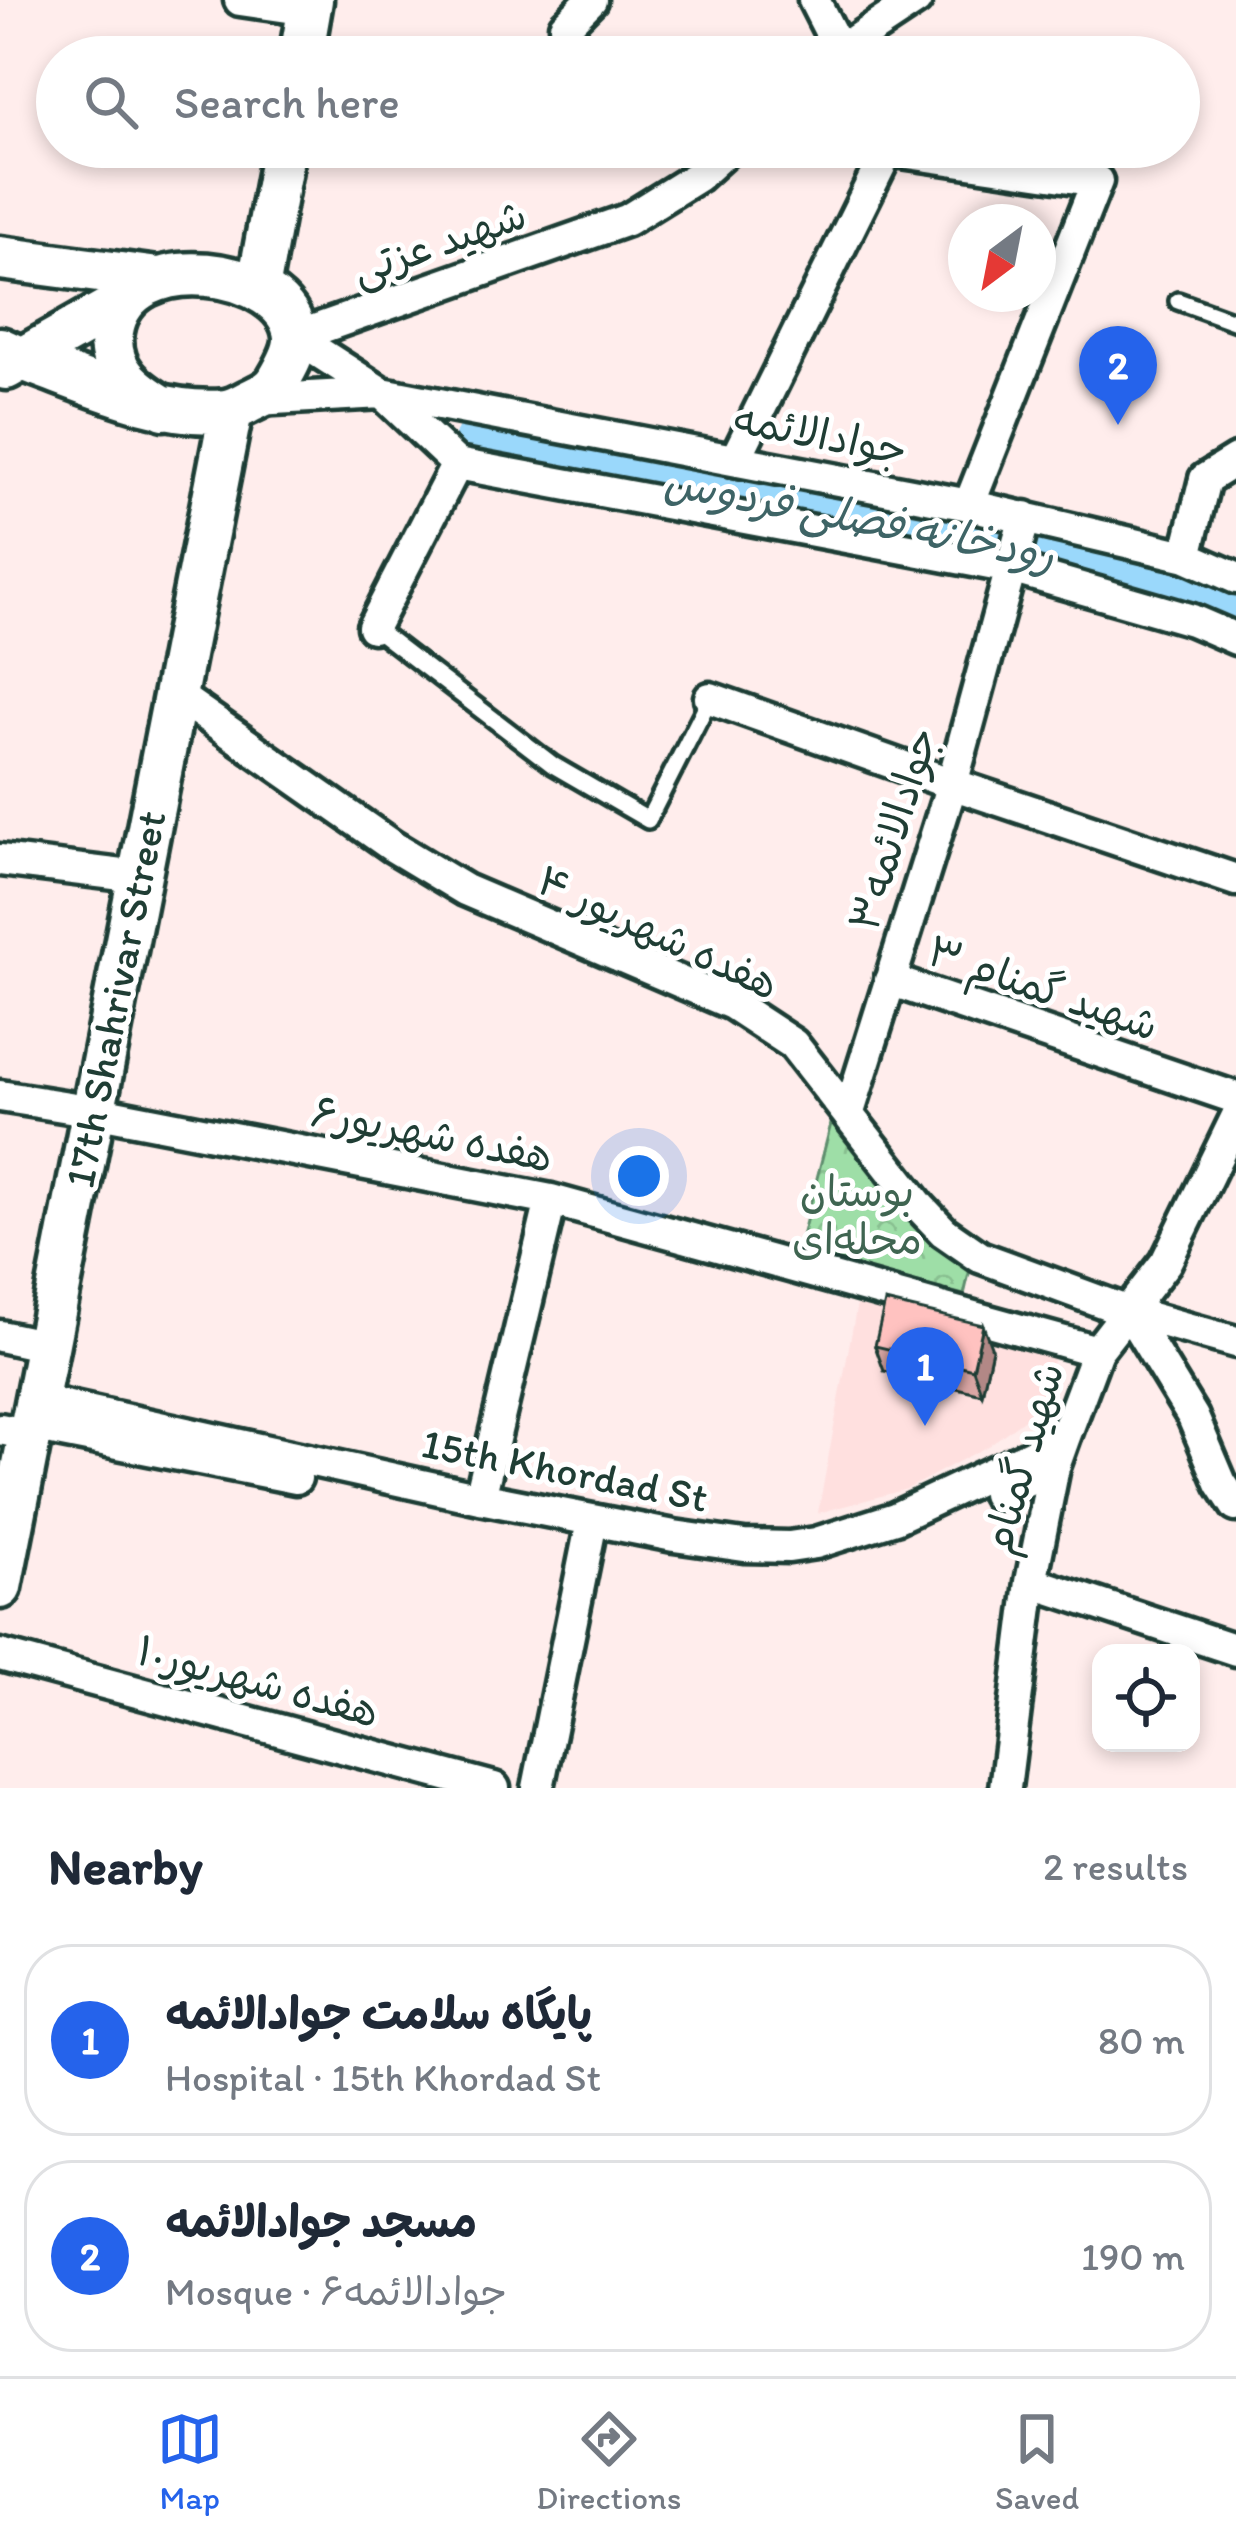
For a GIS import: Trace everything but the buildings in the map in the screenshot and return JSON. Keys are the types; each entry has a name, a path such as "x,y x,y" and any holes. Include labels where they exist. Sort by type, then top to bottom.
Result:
{"main road":[{"path":"305,36 310,5"},
{"path":"258,290 280,168"},
{"path":"0,258 141,290"},
{"path":"195,274 231,279 258,290 283,307 295,337 289,362 274,389 242,405 164,408 7,360 141,290 195,274"},
{"path":"141,290 115,315 110,346 118,370 134,389 164,408"},
{"name":"17th Shahrivar Street","path":"0,1587 25,1422 47,1346 175,694 242,405"}],"street":[{"path":"241,0 310,5"},
{"path":"566,26 591,0"},
{"path":"814,0 829,36"},
{"path":"863,36 916,0"},
{"name":"شهید عزتی","path":"295,337 627,220 707,168"},
{"path":"735,460 878,168"},
{"path":"969,505 1097,181 1015,168"},
{"name":"جوادالائمه","path":"295,337 382,393 457,464"},
{"name":"جوادالائمه","path":"242,405 382,393 969,505 1186,556 1236,578"},
{"path":"1186,556 1205,479 1236,460"},
{"path":"373,627 457,464 1011,568 1192,620 1236,639"},
{"name":"جوادالائمه۳","path":"849,1112 952,784 1025,518"},
{"name":"هفده شهریور ۴","path":"175,694 392,846 465,890 732,1004 794,1043 921,1208 944,1232 980,1257 1129,1312 1236,1342"},
{"path":"710,698 1236,880"},
{"path":"0,860 139,877"},
{"name":"شهید گمنام ۳","path":"890,980 1236,1098"},
{"name":"هفده شهریور۶","path":"0,1096 551,1200 1097,1351"},
{"name":"شهید گمنام","path":"1006,1788 1031,1582 1059,1453 1097,1351 1166,1262 1236,1118"},
{"path":"480,1498 551,1200"},
{"path":"1129,1312 1193,1417 1236,1506"},
{"path":"0,1336 47,1346"},
{"name":"15th Khordad St","path":"25,1422 744,1546 816,1543 895,1518 1059,1453"},
{"name":"15th Khordad St","path":"25,1422 589,1536 751,1562 794,1563 897,1536 979,1503 1059,1453"},
{"path":"538,1788 589,1536"},
{"path":"1031,1582 1236,1651"},
{"name":"هفده شهریور۱۰","path":"0,1655 494,1788"}],"lane":[{"path":"1178,301 1236,322"},
{"path":"373,627 553,765 648,820 710,698"}],"shaded area":[{"path":"858,1299 1056,1348 1042,1406 988,1446 907,1489 818,1513"}],"green space":[{"name":"بوستان محله‌ای","path":"833,1116 970,1269 964,1295 798,1252"}],"waterway":[{"name":"رودخانه فصلی فردوس","path":"481,442 1034,550 1236,602"}],"place":[{"name":"مسجد جوادالائمه","path":"1118,425"},
{"name":"پایگاه سلامت جوادالائمه","path":"925,1426"}]}
